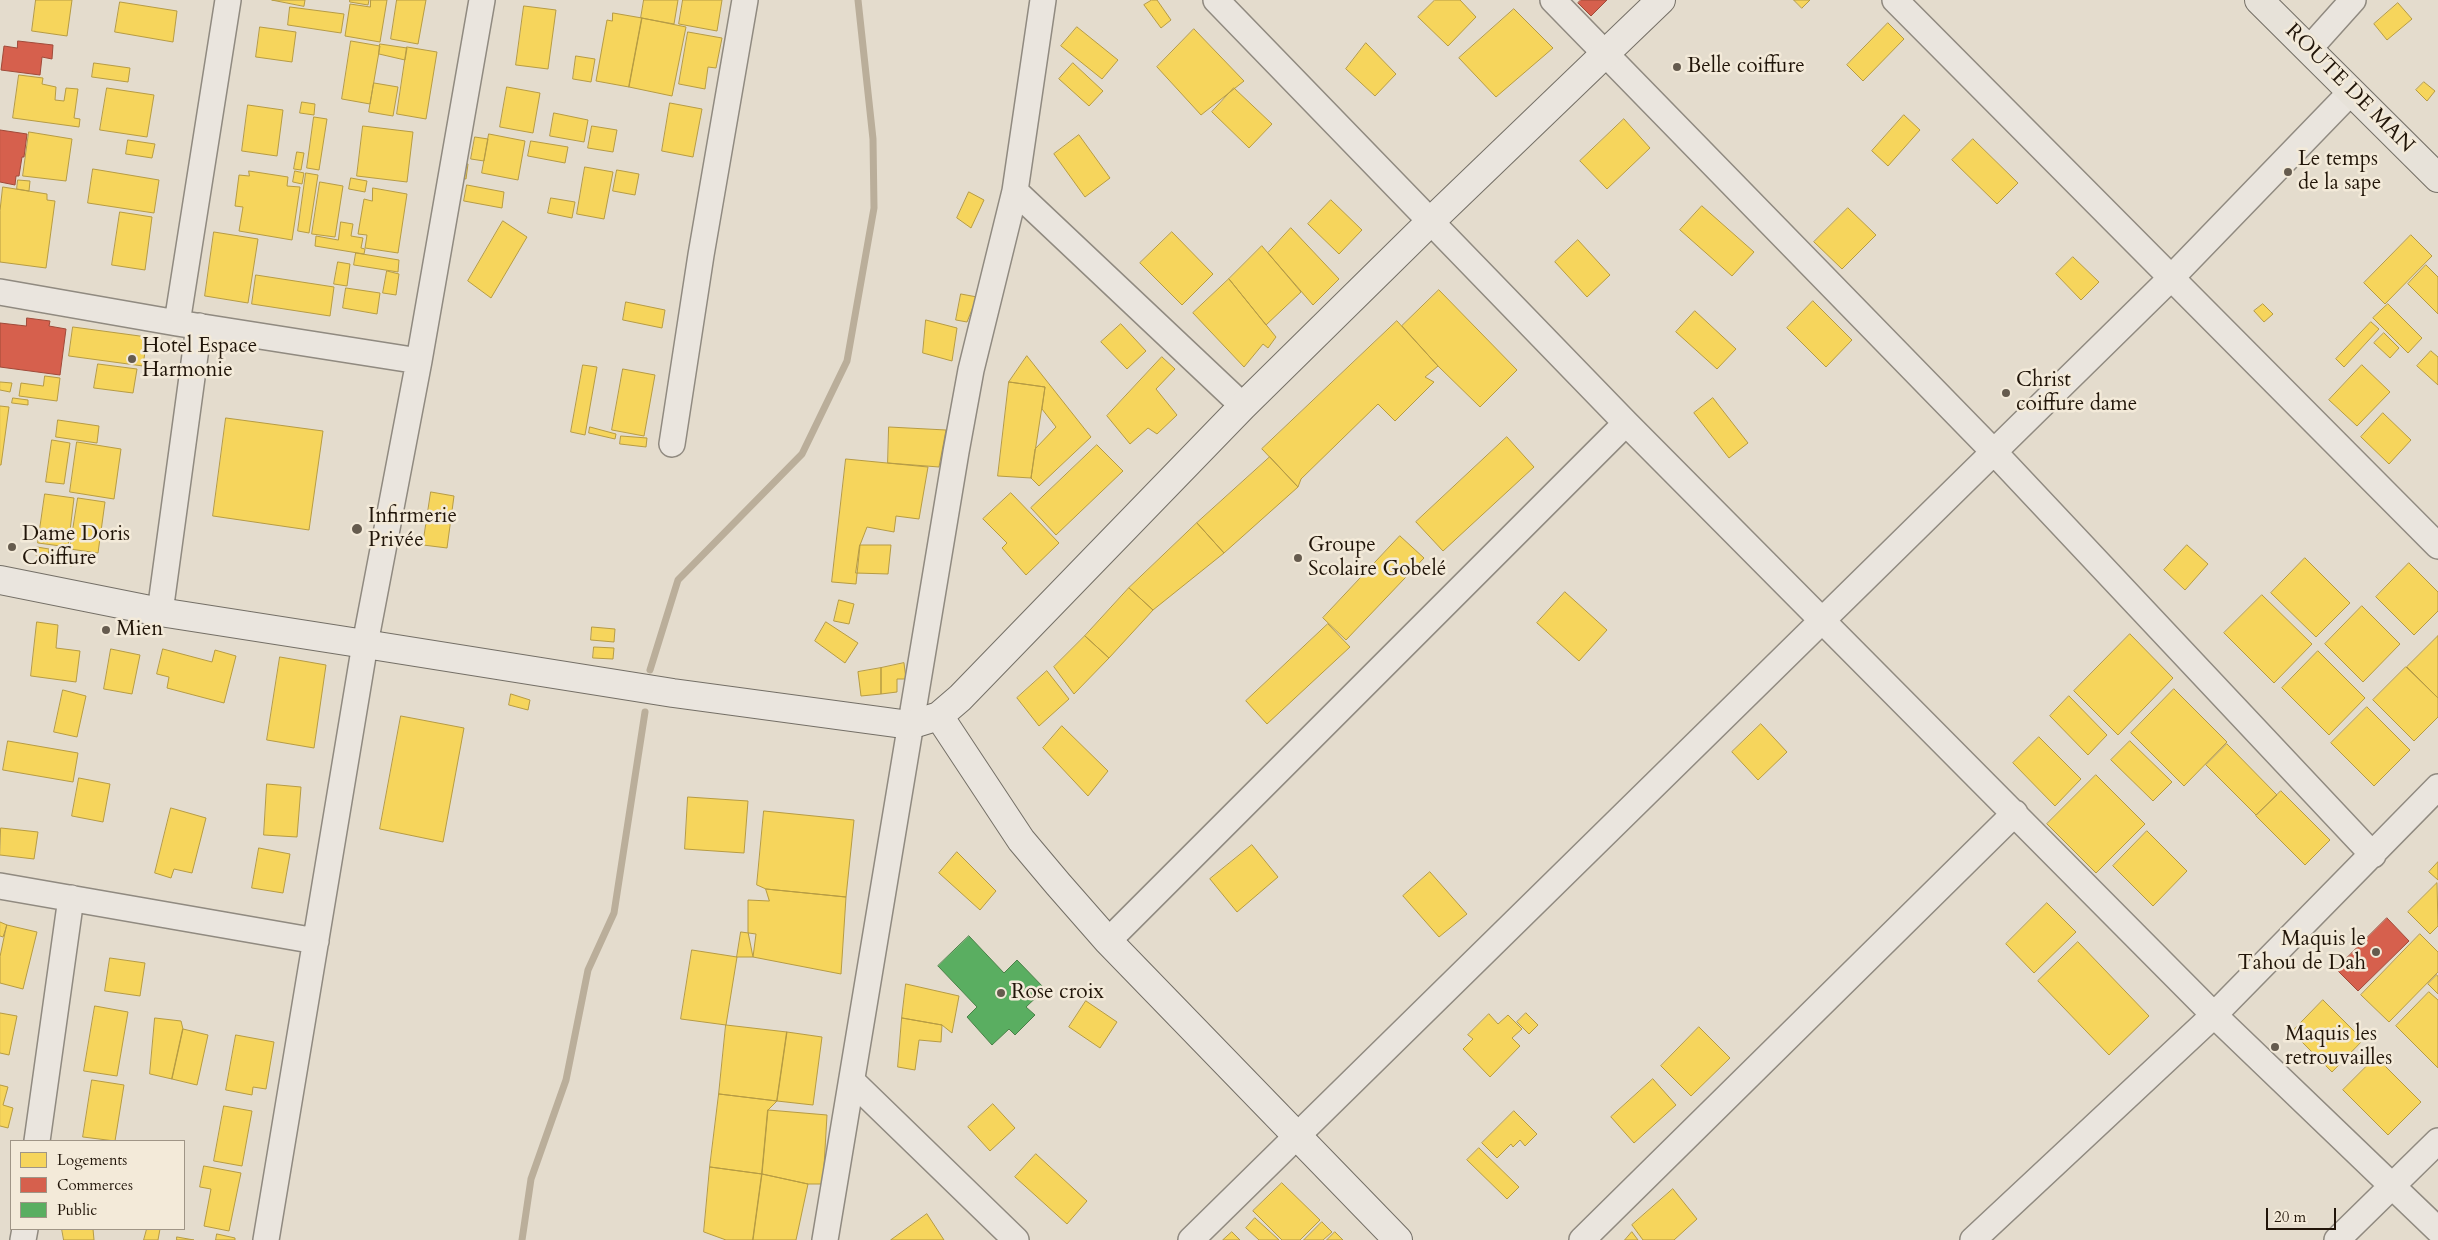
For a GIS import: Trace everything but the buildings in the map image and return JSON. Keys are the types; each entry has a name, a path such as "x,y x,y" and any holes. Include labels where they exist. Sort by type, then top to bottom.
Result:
{"highway":[{"name":"ROUTE DE MAN","path":"2259,0 2438,178"}],"street":[{"path":"160,612 188,324 228,0"},
{"path":"266,1240 365,644 419,361 482,0"},
{"path":"672,444 700,255 745,0"},
{"path":"825,1240 971,370 1015,191 1043,0"},
{"path":"1216,0 1626,423 2214,1016 2438,1230"},
{"path":"1552,0 1994,452 2373,855"},
{"path":"0,580 160,612 673,693 910,725 939,716 960,698 1243,406 1431,220 1661,0"},
{"path":"1895,0 2438,546"},
{"path":"2309,49 2353,0"},
{"path":"1191,1240 2172,277 2351,92"},
{"path":"1015,191 1243,406"},
{"path":"0,292 419,361"},
{"path":"1108,941 1626,423"},
{"path":"939,716 1021,840 1108,941 1398,1240"},
{"path":"1973,1240 2214,1016 2438,787"},
{"path":"1582,1240 2015,814"},
{"path":"0,886 316,941"},
{"path":"37,1140 71,898"},
{"path":"852,1081 1016,1240"},
{"path":"2337,1240 2438,1141"}],"waterway":[{"path":"650,670 678,580 802,454 847,361 874,208 873,139 858,0"},
{"path":"522,1240 531,1179 566,1080 588,970 614,913 645,712"}],"place":[{"name":"Belle coiffure","path":"1677,67"},
{"name":"Le temps de la sape","path":"2288,172"},
{"name":"Hotel Espace Harmonie","path":"132,359"},
{"name":"Christ coiffure dame","path":"2006,393"},
{"name":"Infirmerie Privée","path":"357,529"},
{"name":"Dame Doris Coiffure","path":"12,547"},
{"name":"Groupe Scolaire Gobelé","path":"1298,558"},
{"name":"Mien","path":"106,630"},
{"name":"Maquis le Tahou de Dah","path":"2376,952"},
{"name":"Rose croix","path":"1001,993"},
{"name":"Maquis les retrouvailles","path":"2275,1047"}]}
